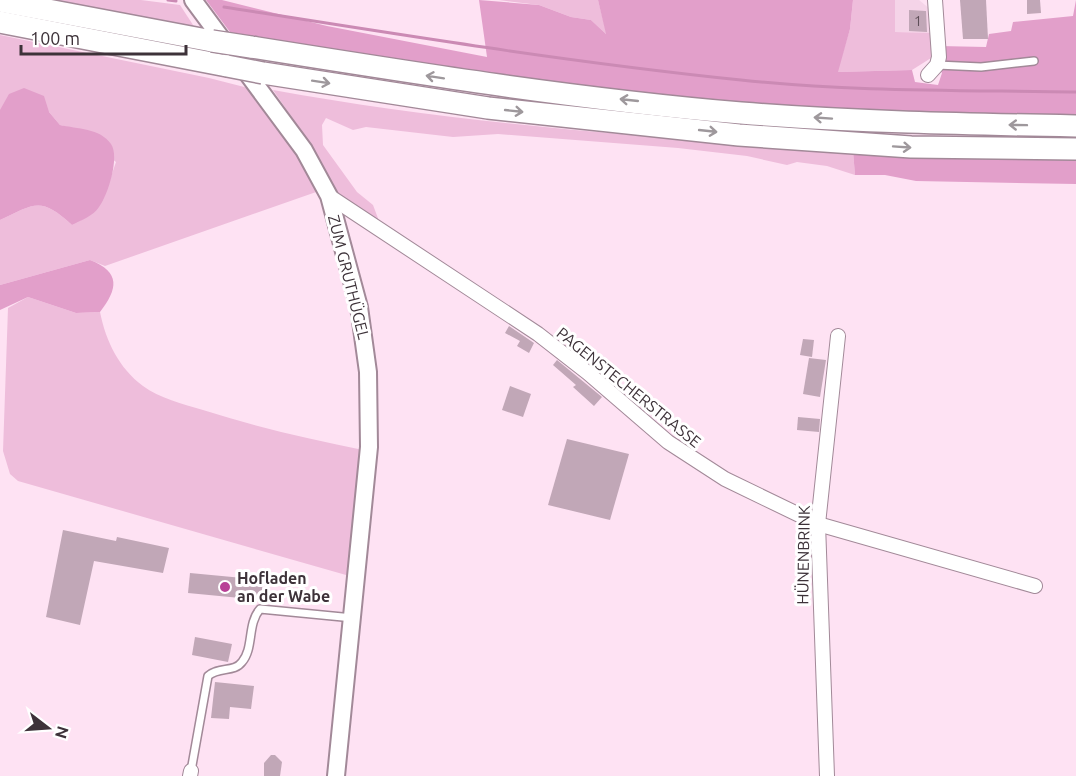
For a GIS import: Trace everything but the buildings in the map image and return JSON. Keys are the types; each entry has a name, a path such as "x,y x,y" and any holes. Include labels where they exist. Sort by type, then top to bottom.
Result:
{"highway":[{"path":"0,1 212,42 488,85 740,113 905,123 1076,126"},
{"path":"0,22 227,66 488,108 739,135 911,147 1076,149"}],"street":[{"name":"ZUM GRUTHÜGEL","path":"193,0 304,150 329,196 359,308 368,372 369,447 336,776"},
{"path":"933,70 939,46 935,0"},
{"name":"PAGENSTECHERSTRASSE","path":"329,196 538,334 696,462 818,524 1035,586"},
{"name":"HÜNENBRINK","path":"827,776 818,524 838,336"}],"lane":[{"path":"933,70 1034,61"},
{"path":"190,773 208,676 215,669 237,666 243,662 253,621 260,609 352,618"}],"shaded area":[{"path":"35,0 141,0 180,5 195,28"},
{"path":"206,0 222,0 327,26 487,57 479,0 539,5 571,17 591,20 606,34 598,0 853,0 850,29 838,72 912,70 915,82 938,85 942,73 937,65 939,46 986,47 989,34 1011,31 1013,22 1073,16 1076,0 1076,117 780,107 490,76 233,36"},
{"path":"499,0 598,0 607,35 591,20 571,17 539,5"},
{"path":"853,0 895,0 895,32 933,33 931,58 912,70 837,72 850,29"},
{"path":"895,0 919,0 931,10 933,33 895,32"},
{"path":"0,35 209,78 256,90 319,191 105,266 90,260 0,285 0,220 30,207 44,206 72,225 91,213 102,200 116,162 75,129 60,125 49,112 0,110"},
{"path":"24,88 44,96 49,112 60,125 95,132 111,144 114,166 102,201 94,213 72,225 44,206 30,207 0,220 0,110 9,94"},
{"path":"273,90 417,112 562,129 853,151 855,175 827,166 797,162 787,165 747,156 678,148 498,134 453,137 366,127 353,130 326,118 322,125 323,145 357,192 373,205 379,221 349,206 332,187 306,138"},
{"path":"853,151 1076,159 1076,184 916,181 885,175 855,175"},
{"path":"90,260 107,270 112,276 113,289 100,312 76,313 28,297 0,310 0,285"},
{"path":"28,297 76,313 100,312 106,334 120,363 143,386 156,394 243,422 363,450 353,577 18,481 10,474 3,451 8,308"}],"waterway":[{"path":"168,0 176,1"},
{"path":"224,7 546,56 741,80 866,89 1076,92"}],"place":[{"name":"Hofladen an der Wabe","path":"225,587"}]}
